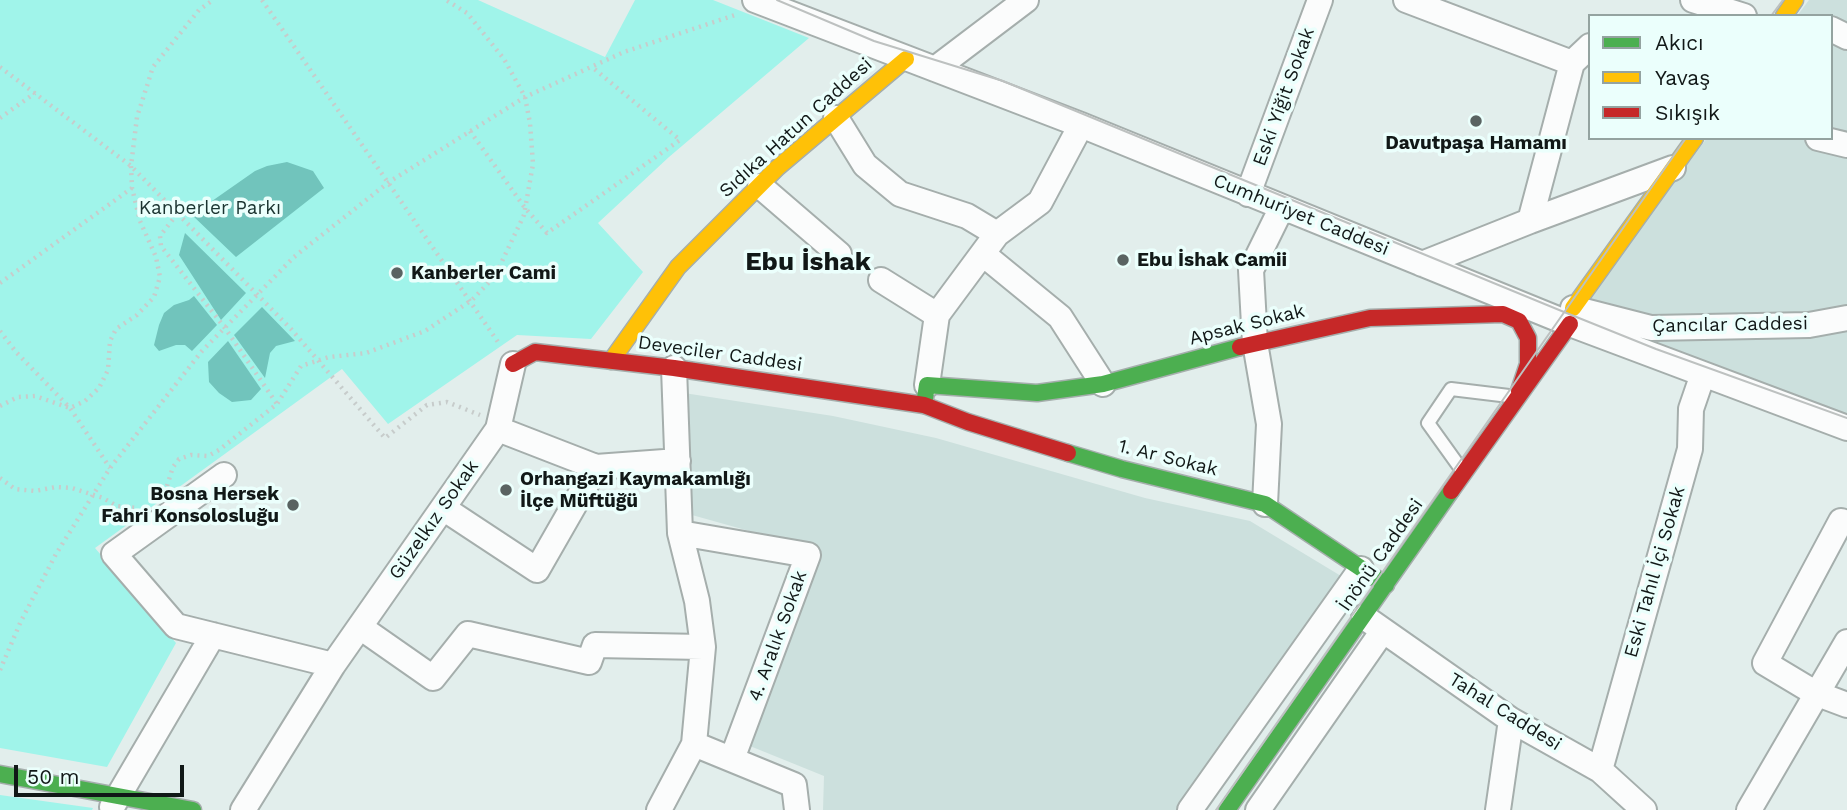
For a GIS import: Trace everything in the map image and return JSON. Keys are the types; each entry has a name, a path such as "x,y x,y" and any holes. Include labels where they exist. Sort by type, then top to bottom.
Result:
{"main road":[{"name":"Sıdıka Hatun Caddesi","path":"611,361 678,267 760,186 906,59"},
{"name":"İnönü Caddesi","path":"1227,810 1373,624 1386,585 1694,140"},
{"name":"Apsak Sokak","path":"925,395 1037,393 1102,384 1255,343 1370,318 1503,314 1519,321 1528,338 1528,364 1517,397"},
{"name":"Deveciler Caddesi","path":"513,364 535,352 925,395"},
{"name":"1. Ar Sokak","path":"925,395 968,422 1122,469 1265,504 1386,585"},
{"path":"0,774 114,805 153,802 193,810"}],"street":[{"path":"934,69 1026,0"},
{"name":"Eski Yiğit Sokak","path":"1248,194 1320,0"},
{"path":"1406,0 1581,54 1530,221"},
{"path":"1693,0 1738,14"},
{"name":"Cumhuriyet Caddesi","path":"760,2 1081,125 1422,264 1571,316 1703,374 1847,428"},
{"path":"836,118 865,164 900,194 967,216 1060,317 1102,384"},
{"path":"925,395 937,315 990,244 1041,202 1081,125"},
{"path":"1826,140 1847,145"},
{"path":"1422,264 1674,168"},
{"path":"760,186 839,254"},
{"path":"1265,504 1269,424 1255,343 1251,270 1282,207"},
{"path":"881,280 937,315"},
{"name":"Çancılar Caddesi","path":"1571,316 1651,328 1809,325 1847,318"},
{"name":"Güzelkız Sokak","path":"243,810 333,665 498,429 513,364"},
{"path":"659,810 694,744 703,647 697,601 680,533 674,368"},
{"name":"Eski Tahıl İçi Sokak","path":"1600,770 1690,449 1691,408 1703,374"},
{"path":"498,429 597,467 678,461"},
{"path":"443,508 537,570 597,467"},
{"path":"224,475 114,554 176,626 333,665"},
{"path":"1847,523 1841,521 1765,663 1815,693 1847,705"},
{"name":"4. Aralık Sokak","path":"680,533 808,555 732,759"},
{"path":"1190,810 1361,569"},
{"path":"1258,810 1373,624"},
{"name":"Tahal Caddesi","path":"1373,624 1511,720 1600,770 1644,810"},
{"path":"360,627 433,678 468,634 589,662 596,645 703,647"},
{"path":"114,805 213,635"},
{"path":"1749,810 1847,642"},
{"path":"1498,810 1511,720"},
{"path":"694,744 794,785 797,810"}],"lane":[{"path":"1464,473 1427,423 1451,389 1517,397"}],"path":[{"path":"0,406 18,397 35,396 70,408 85,401 99,388 107,370 110,341 116,329 137,315 154,297 160,276 156,257 139,221 132,188 131,166 137,117 153,67 199,10 213,0"},
{"path":"262,0 472,300 513,364"},
{"path":"163,494 173,467 180,458 191,455 208,456 219,450 277,404 301,366 319,360 366,354 425,331 472,300 495,276 525,208 533,164 525,97 504,59 467,13 446,0"},
{"path":"0,670 21,621 56,554 110,468 202,351 295,257 388,182 525,97 624,52 760,2"},
{"path":"470,131 525,208 547,233 680,140 592,66"},
{"path":"0,67 131,166 319,360 385,438 427,405 447,402 475,412 498,429"},
{"path":"0,118 35,93"},
{"path":"0,283 132,188"},
{"path":"177,214 160,236 161,246 225,328 277,404"},
{"path":"0,331 16,352 70,408 110,468"},
{"path":"0,478 15,489 35,491 56,487 72,488 103,498 117,506 133,509 142,506"}],"shaded area":[{"path":"1809,0 1847,0 1847,424 1570,324 1706,140 1833,140 1833,14 1798,14"},
{"path":"287,162 313,171 324,188 236,257 192,215 255,171"},
{"path":"185,233 246,293 221,320 179,255"},
{"path":"194,296 217,325 192,351 185,345 176,345 159,351 154,345 164,313"},
{"path":"262,307 295,341 276,346 270,353 265,378 234,335"},
{"path":"228,341 261,389 251,400 232,402 209,382 208,362"},
{"path":"684,393 833,416 936,438 1145,498 1250,521 1341,576 1184,810 823,810 824,776 745,744 817,550 692,515"}],"green space":[{"name":"Kanberler Parkı","path":"0,0 478,0 605,57 635,0 713,0 809,38 669,157 598,223 643,272 591,339 517,335 388,424 342,369 95,548 176,643 107,767 0,748"},
{"path":"0,795 93,808 0,810"}],"tram line":[{"path":"777,0 874,41 1003,81 1656,349 1847,418"},
{"path":"1772,14 1783,0"},
{"path":"1216,810 1685,140"}],"traffic: fast":[{"path":"924,405 927,385 1037,393 1103,384 1240,347"},
{"path":"1068,453 1265,504 1386,585"},
{"path":"1227,810 1451,491"},
{"path":"0,774 193,810"}],"traffic: slow":[{"path":"1785,14 1795,0"},
{"path":"611,361 678,267 777,168 906,59"},
{"path":"1573,308 1694,140"}],"traffic: jam":[{"path":"1240,347 1370,318 1503,314 1519,321 1528,338 1528,364 1519,391"},
{"path":"1451,491 1570,324"},
{"path":"513,364 535,352 674,368 924,405 968,422 1068,453"}],"place":[{"name":"Davutpaşa Hamamı","path":"1476,121"},
{"name":"Ebu İshak Camii","path":"1123,260"},
{"name":"Kanberler Cami","path":"397,273"},
{"name":"Orhangazi Kaymakamlığı İlçe Müftüğü","path":"506,490"},
{"name":"Bosna Hersek Fahri Konsolosluğu","path":"293,505"}],"district":[{"name":"Ebu İshak","path":"808,262"}]}
